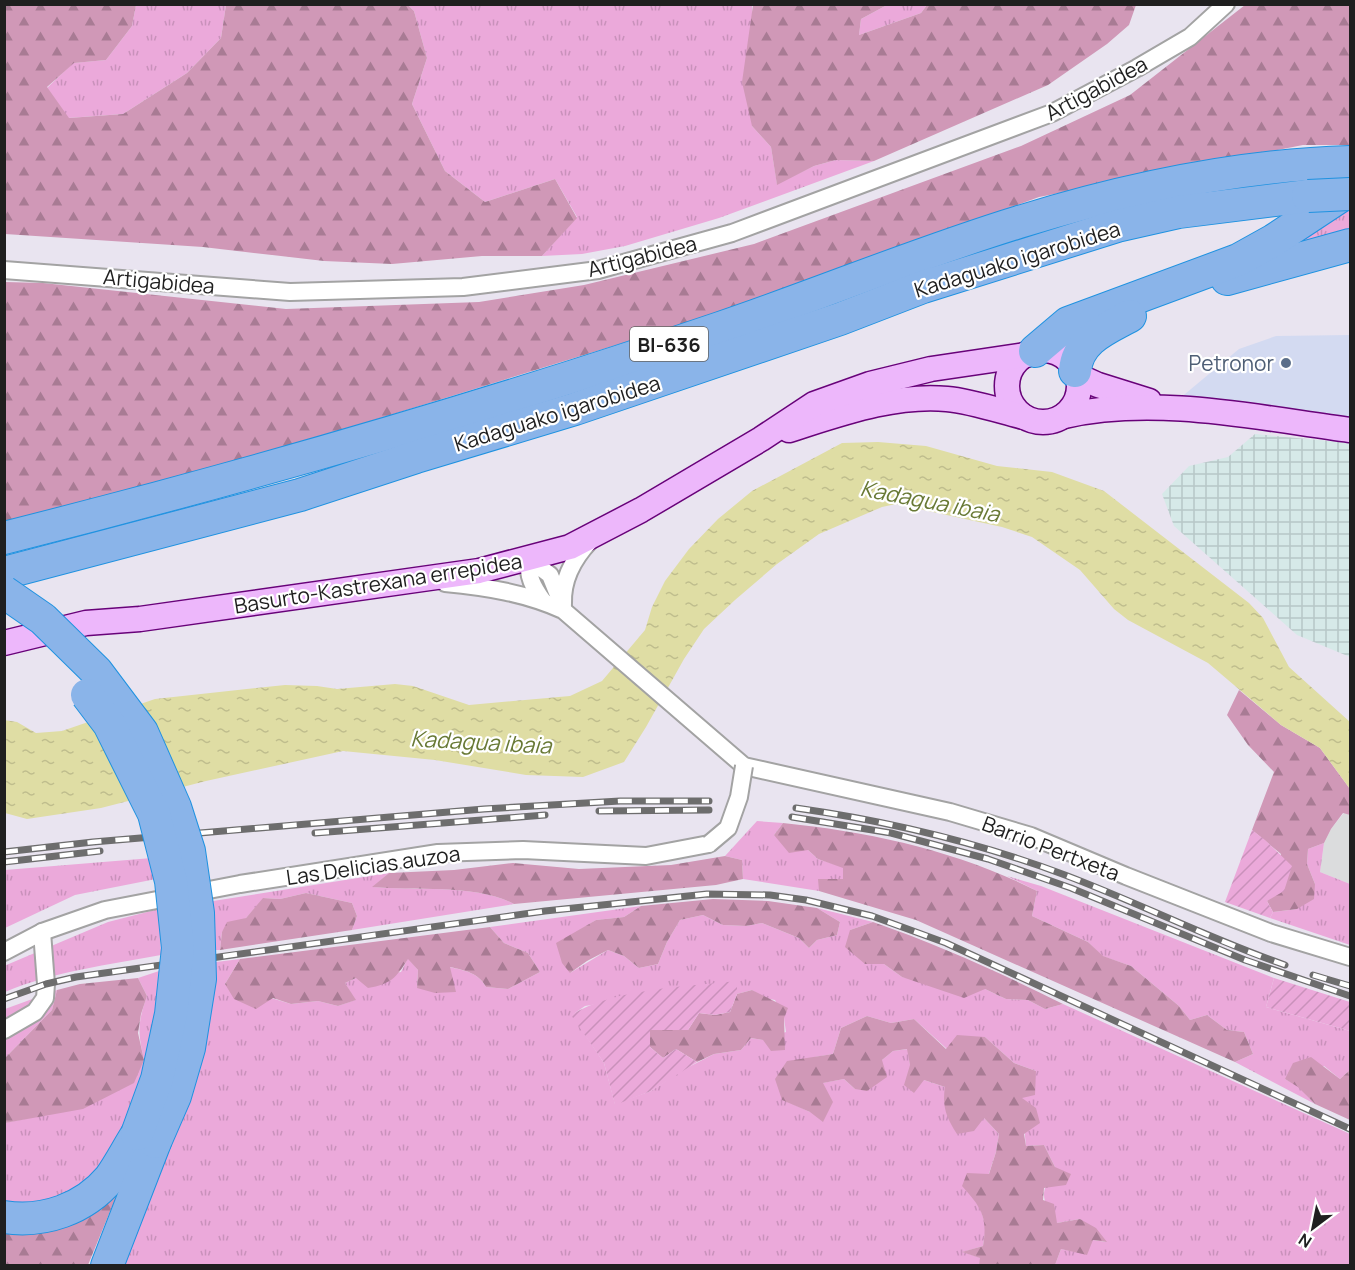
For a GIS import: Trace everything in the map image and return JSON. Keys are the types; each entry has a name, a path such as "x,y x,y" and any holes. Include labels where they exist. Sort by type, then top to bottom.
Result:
{"highway":[{"name":"Kadaguako igarobidea","path":"4,538 157,500 488,404 721,327 1020,221 1143,189 1200,178 1267,168 1342,162"},
{"name":"Kadaguako igarobidea","path":"4,573 300,495 575,409 840,319 923,287 1117,226 1179,212 1350,192"},
{"path":"1030,353 1068,324 1238,260 1350,192"},
{"path":"1077,373 1076,358 1091,339 1146,308 1214,283 1350,245"},
{"path":"4,592 44,619 98,672 142,732 175,807 189,850 198,913 200,979 189,1048 177,1088 146,1138 89,1199 51,1216 21,1220 4,1217"},
{"path":"4,615 41,644 79,685 109,724 154,814 171,881 178,948 171,1014 146,1138 107,1266"}],"street":[{"name":"Artigabidea","path":"4,270 290,292 463,287 598,270 732,233 1052,113 1190,37 1226,4"},
{"path":"1182,409 1136,398 1098,385 1077,373 1065,358 1056,353 1030,353 1011,368 1007,389 1009,400 1015,410 1034,422 1046,423 1089,410 1134,407 1182,409 1350,430"},
{"name":"Basurto-Kastrexana errepidea","path":"4,643 86,623 140,619 479,571 529,559 570,546 641,510 761,439 814,404 870,384 931,369 1030,353"},
{"path":"1064,416 1074,405 1078,395 1077,373"},
{"name":"Basurto-Kastrexana errepidea","path":"761,439 857,409 902,399 948,399 1024,417"},
{"path":"563,609 567,573 579,552 598,532"},
{"path":"529,559 550,575 563,609"},
{"path":"529,559 528,569 531,581 543,601"},
{"path":"406,580 486,586 543,601 563,609 744,766"},
{"name":"Barrio Pertxeta","path":"744,766 950,812 1030,836 1271,933 1350,957"},
{"name":"Las Delicias auzoa","path":"4,952 42,932 105,910 240,884 438,853 523,850 646,856 709,844 728,828 739,797 744,766"},
{"path":"4,1030 35,1012 45,998 42,932"}],"shaded area":[{"name":"Petronor","path":"1350,335 1350,417 1179,399 1239,349 1276,336"},
{"path":"1255,434 1350,443 1350,657 1297,635 1174,526 1162,494 1189,466 1228,457"},
{"path":"1344,813 1350,815 1350,884 1320,872 1324,843 1331,829"}],"green space":[{"path":"4,5 136,5 132,26 106,60 74,63 47,87 69,118 123,114 187,73 221,38 226,5 408,5 414,11 427,58 412,104 445,171 485,202 555,179 577,218 542,256 482,256 392,264 324,261 203,247 5,234"},
{"path":"136,5 226,5 221,38 187,73 123,114 68,118 47,88 73,63 106,60 132,26"},
{"path":"408,5 752,5 752,126 771,147 777,184 814,166 836,160 874,161 719,218 625,246 582,254 542,256 577,217 555,179 485,202 445,171 412,104 427,58 414,11"},
{"path":"753,5 887,5 861,19 859,35 921,13 927,5 1136,5 1129,25 1107,44 1048,85 874,161 836,160 814,166 777,185 771,147 752,126 742,82"},
{"path":"887,5 927,5 921,13 859,35 861,19"},
{"path":"1245,5 1350,5 1350,145 1303,145 1039,197 726,311 258,456 5,526 5,282 43,283 286,309 479,302 584,285 754,244 1021,146 1130,95"},
{"path":"1350,209 1350,231 1248,264"},
{"path":"1239,690 1281,725 1320,748 1350,789 1350,815 1343,813 1324,843 1308,849 1307,864 1315,884 1314,899 1297,909 1273,912 1267,901 1281,854 1252,830 1274,772 1248,745 1227,715"},
{"path":"757,821 783,823 774,835 808,850 818,859 843,867 843,879 819,879 819,891 743,879 742,860 725,856"},
{"path":"783,823 849,832 913,845 976,865 1037,891 1032,916 1088,942 1103,956 1131,966 1179,1006 1190,1020 1207,1015 1227,1030 1244,1032 1253,1054 1235,1062 916,920 819,891 818,879 843,879 843,868 818,859 808,850 789,853 774,835"},
{"path":"1252,830 1292,866 1284,891 1267,901 1273,912 1270,918 1225,902"},
{"path":"1324,843 1320,872 1350,884 1350,945 1270,918 1273,912 1297,909 1315,884 1307,864 1308,849"},
{"path":"725,856 742,860 743,879 716,885 514,904 483,893 445,889 372,887 389,873 454,870 513,863 579,869 671,865"},
{"path":"152,858 156,879 75,895 5,928 5,870"},
{"path":"389,873 373,887 483,893 514,904 352,930 357,916 352,903 306,893 280,899 264,898 246,918 222,932 220,950 213,950 213,901"},
{"path":"1007,876 1041,886 1274,978 1266,1007 1350,1031 1350,1070 1340,1079 1324,1066 1285,1079 1298,1086 1315,1104 1235,1062 1253,1054 1244,1032 1227,1030 1207,1015 1190,1020 1179,1006 1131,966 1102,956 1088,942 1032,916 1037,891"},
{"path":"306,893 352,903 357,916 352,930 220,950 222,932 227,922 246,918 263,898 280,899"},
{"path":"713,899 768,901 817,908 840,922 837,935 817,940 809,948 799,938 762,923 746,926 723,925 703,915 680,920 658,964 639,968 624,956 608,950 570,973 562,963 556,943 596,920 624,917 641,906"},
{"path":"641,906 624,917 596,920 580,930 570,973 608,950 624,956 639,968 658,964 680,920 703,915 723,925 746,926 762,923 799,938 809,948 817,940 837,935 840,922 817,908 873,922 850,930 865,964 884,964 902,977 985,989 1006,999 1028,1000 1045,1009 1063,1004 1350,1134 1350,1265 1055,1265 1061,1249 1072,1251 1093,1240 1106,1242 1080,1219 1057,1223 1047,1207 1045,1190 1055,1167 1044,1145 1026,1146 1021,1098 1036,1071 1014,1063 985,1037 947,1049 914,1019 891,1023 867,1016 841,1028 833,1054 815,1057 782,1099 810,1112 822,1083 844,1079 855,1089 893,1051 908,1049 910,1065 924,1080 945,1087 984,1118 999,1134 996,1152 979,1204 986,1227 983,1246 963,1252 981,1258 979,1265 120,1266 181,1122 199,1070 209,1021 216,962 240,959 225,984 291,1004 318,1001 338,1006 355,1000 345,983 356,978 401,972 408,958 418,970 417,988 449,967 475,975 486,987 508,989 540,972 528,953 504,943 490,927","holes":["737,982 737,994 752,990 764,998 775,1000 784,1018 786,1032 763,1040 751,1038 741,1050 714,1054 679,1072 651,1091 615,1104 604,1063 572,1015 585,1006"]},
{"path":"159,909 161,955 62,974 5,992 4,966 108,922"},
{"path":"873,922 970,960 1063,1004 1045,1009 1028,1000 1006,999 985,989 964,998 902,977 884,964 865,964 845,947 850,930"},
{"path":"490,927 504,943 528,953 540,972 508,989 486,987 475,975 450,967 456,992 435,993 417,988 418,970 408,959 400,971 388,982 368,988 356,978 345,983 356,1000 338,1006 318,1001 291,1004 273,998 256,1009 234,999 225,984 240,959"},
{"path":"162,970 149,1067 120,1135 96,1173 72,1191 50,1203 5,1206 4,1123 29,1118 144,1060 140,1028 141,1014 147,996 138,978"},
{"path":"138,978 147,996 138,1033 144,1060 134,1083 83,1109 5,1123 5,1058 52,1010 57,990 80,984"},
{"path":"1274,978 1350,1002 1350,1031 1266,1007"},
{"path":"737,981 737,994 730,1012 715,1015 699,1013 688,1030 650,1030 650,1047 663,1058 676,1049 697,1062 651,1091 615,1105 604,1063 571,1015 608,999 629,994"},
{"path":"57,990 52,1010 5,1058 5,1009"},
{"path":"752,990 788,1008 784,1018 785,1050 771,1051 763,1040 751,1038 741,1050 714,1054 697,1062 676,1049 663,1058 650,1047 650,1030 688,1030 699,1013 715,1015 730,1012 737,994"},
{"path":"867,1016 891,1023 914,1019 946,1049 957,1035 985,1037 1014,1063 1036,1071 1035,1095 1022,1098 1036,1108 1040,1123 1024,1134 1026,1146 1044,1145 1055,1167 1071,1174 1066,1185 1044,1188 1043,1200 1054,1204 1057,1223 1080,1219 1096,1228 1107,1242 1093,1240 1087,1255 1061,1249 1055,1265 979,1265 980,1258 962,1252 983,1246 984,1220 974,1200 962,1186 967,1173 989,1174 999,1134 984,1118 974,1131 957,1134 946,1111 945,1087 924,1080 914,1093 904,1085 910,1065 907,1049 893,1051 882,1060 887,1077 867,1091 855,1089 844,1079 823,1083 833,1102 823,1122 810,1112 782,1100 775,1079 787,1061 833,1054 841,1028"},
{"path":"1311,1057 1340,1079 1350,1070 1350,1120 1315,1104 1298,1087 1285,1079 1293,1063"},
{"path":"145,1141 111,1209 88,1265 5,1266 5,1233 53,1229"}],"water":[{"name":"Kadagua ibaia","path":"878,442 926,446 997,466 1052,472 1104,491 1249,603 1263,618 1289,667 1350,722 1350,789 1320,748 1281,725 1208,663 1128,620 1114,609 1080,570 1032,537 1002,527 896,504 882,507 819,534 777,564 735,600 704,629 624,762 583,777 526,775 435,760 343,751 206,781 101,808 27,819 5,813 4,720 17,722 36,733 62,731 155,699 285,685 337,689 395,684 413,686 469,705 570,696 602,681 645,630 652,607 665,581 689,549 718,519 752,491 842,443"}],"railway":[{"path":"4,852 93,842 484,809 620,801 709,801"},
{"path":"796,808 898,826 999,852 1093,886 1229,944 1285,965"},
{"path":"599,811 709,810"},
{"path":"315,833 545,815"},
{"path":"792,817 891,833 988,859 1071,888 1245,960 1350,996"},
{"path":"4,862 100,851"},
{"path":"4,999 46,984 76,977 545,911 707,894 770,895 806,900 872,916 946,943 1350,1129"},
{"path":"1313,975 1350,986"}],"place":[{"name":"Petronor","path":"1286,363"}]}
